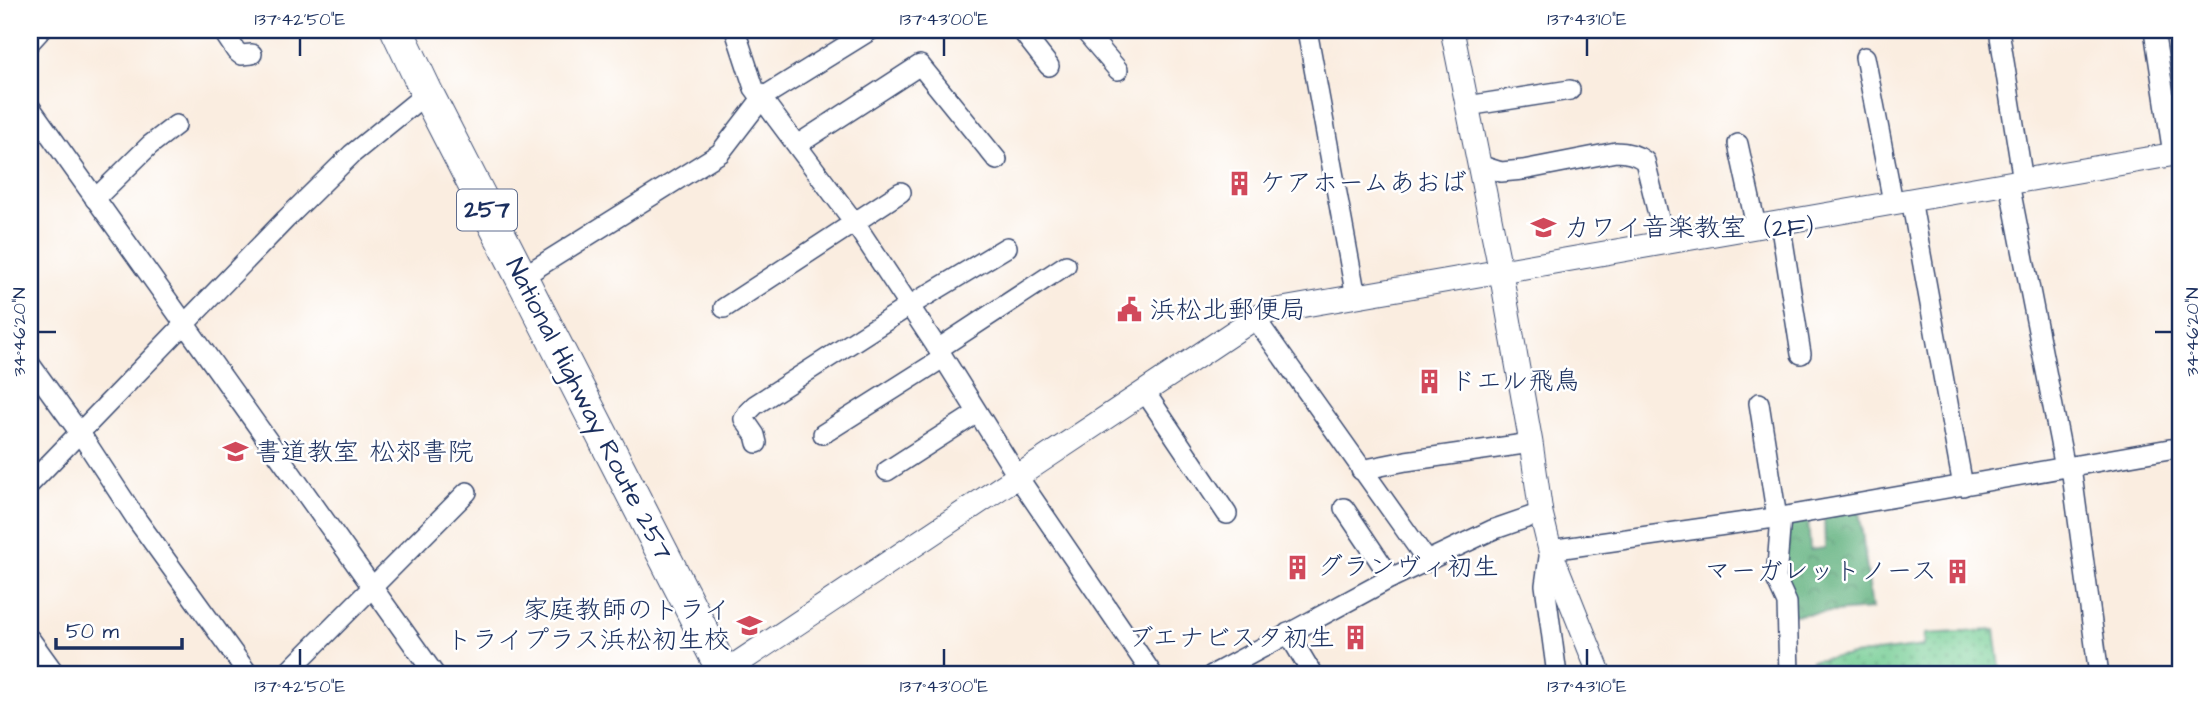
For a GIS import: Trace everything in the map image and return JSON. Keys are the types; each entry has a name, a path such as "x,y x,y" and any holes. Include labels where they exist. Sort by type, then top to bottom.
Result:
{"highway":[{"name":"National Highway Route 257","path":"397,30 723,674"}],"street":[{"path":"30,42 41,30"},
{"path":"222,30 236,51 242,55 252,54"},
{"path":"735,30 754,88 854,222 1018,477 1153,675"},
{"path":"522,277 720,153 763,97 871,30"},
{"path":"1021,30 1049,66"},
{"path":"1084,30 1118,70"},
{"path":"1307,30 1356,297"},
{"path":"1452,30 1501,273 1541,513 1550,550 1600,675"},
{"path":"1999,30 2016,182 2068,468 2099,675"},
{"path":"723,674 1255,318 1271,311 2177,154 2154,30"},
{"path":"1865,57 1902,200 1963,486"},
{"path":"797,145 920,65 997,160"},
{"path":"1467,106 1570,90"},
{"path":"30,484 286,219 352,155 427,93"},
{"path":"30,107 435,675"},
{"path":"95,199 150,145 176,125"},
{"path":"1738,144 1756,226"},
{"path":"1479,164 1501,172 1616,152 1641,158 1645,162 1665,243"},
{"path":"724,308 901,191"},
{"path":"1780,222 1801,354"},
{"path":"757,443 744,419 748,412 909,306 1007,247"},
{"path":"823,433 1066,265"},
{"path":"1255,318 1428,562"},
{"path":"30,364 80,433 136,520 249,675"},
{"path":"1145,392 1227,514"},
{"path":"1759,403 1779,518 1776,579 1787,603 1789,675"},
{"path":"887,471 977,413"},
{"path":"1361,470 1531,443"},
{"path":"1550,550 1779,518 2181,447"},
{"path":"285,675 467,492"},
{"path":"1343,508 1391,578"},
{"path":"1212,675 1391,578 1492,530 1541,513"},
{"path":"1550,550 1545,585 1557,675"},
{"path":"1288,633 1313,675"},
{"path":"30,639 56,675"}],"green space":[{"path":"1859,509 1872,609 1793,615 1781,578 1786,522 1808,517 1810,550 1825,548 1824,515"},
{"path":"1995,630 2001,675 1815,675 1812,660 1924,646 1925,634"}],"place":[{"name":"ケアホームあおば","path":"1240,183"},
{"name":"カワイ音楽教室（2F）","path":"1544,228"},
{"name":"浜松北郵便局","path":"1130,310"},
{"name":"ドエル飛鳥","path":"1430,381"},
{"name":"書道教室 松郊書院","path":"235,452"},
{"name":"グランヴィ初生","path":"1297,567"},
{"name":"マーガレットノース","path":"1957,571"},
{"name":"家庭教師のトライ トライプラス浜松初生校","path":"750,625"},
{"name":"ブエナビスタ初生","path":"1355,638"}]}
